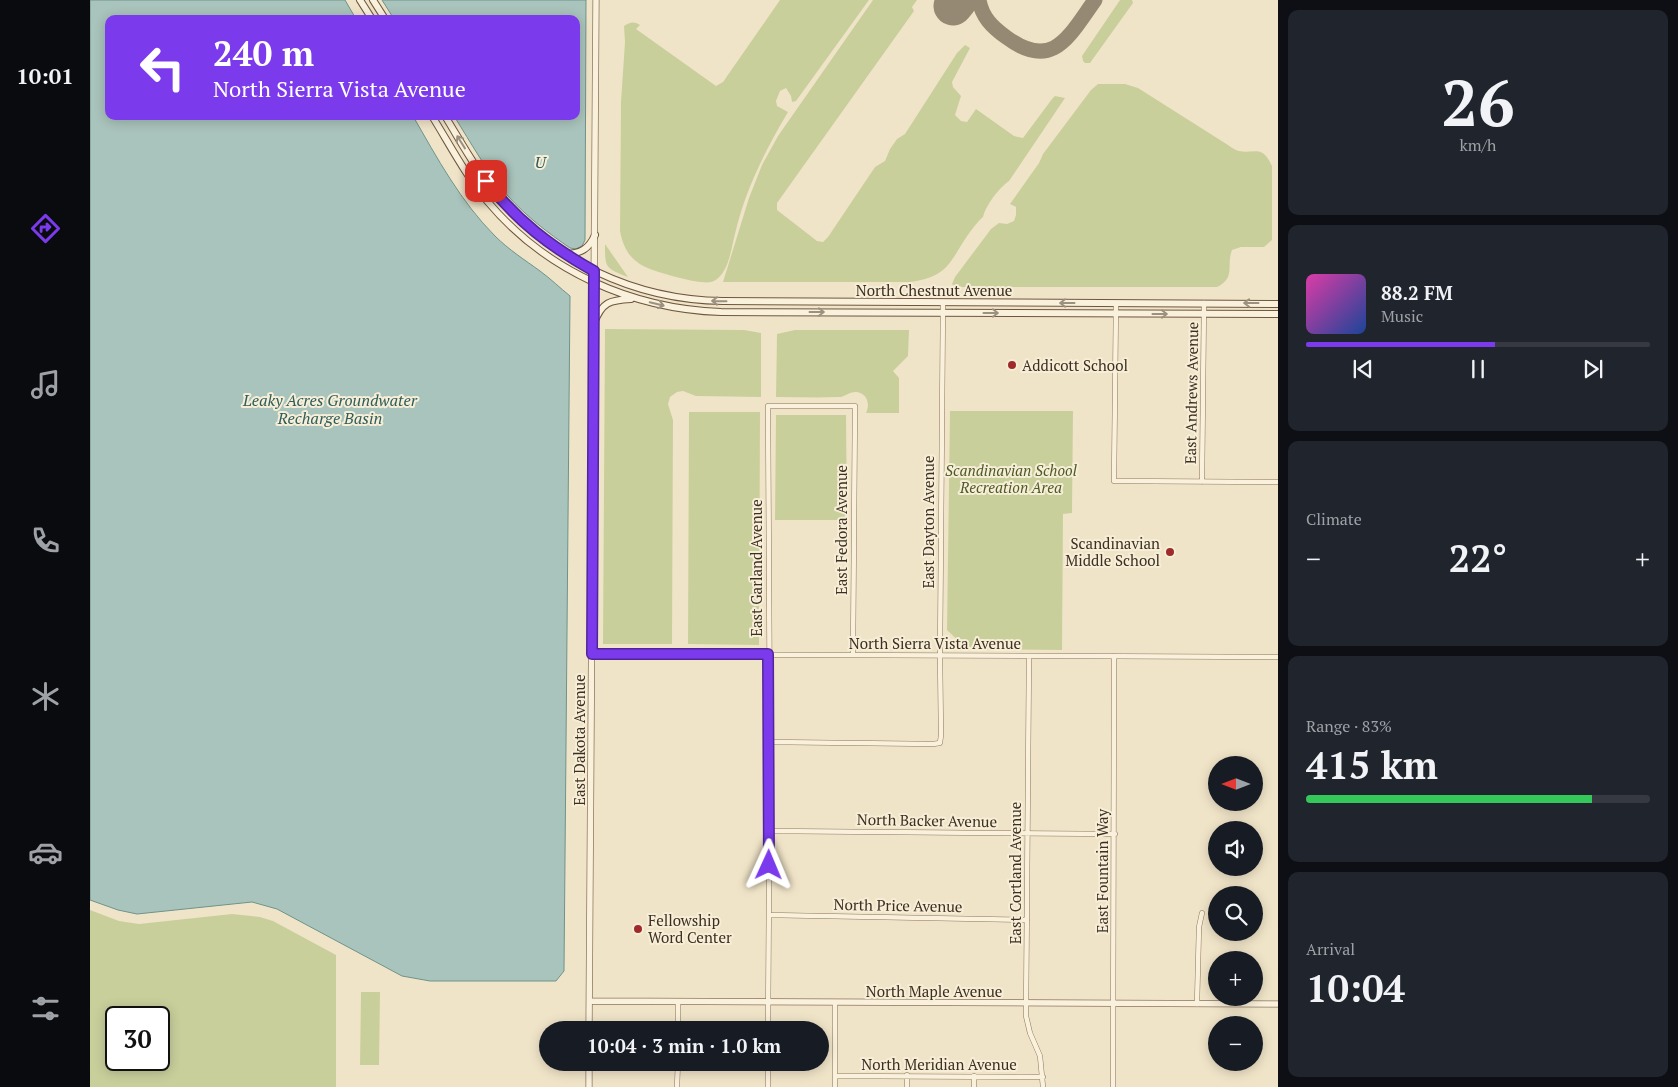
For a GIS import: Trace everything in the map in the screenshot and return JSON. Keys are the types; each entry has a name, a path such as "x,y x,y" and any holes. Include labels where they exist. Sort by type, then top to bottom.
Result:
{"main road":[{"path":"360,0 369,15"},
{"path":"373,0 382,15"},
{"name":"North Chestnut Avenue","path":"435,120 488,202 505,220 551,258 594,283 636,299 669,307 702,311 768,312 1278,314"},
{"name":"North Chestnut Avenue","path":"447,120 479,171 495,192 521,220 542,238 564,254 594,271 630,286 677,298 711,301 768,302 1278,304"},
{"path":"564,254 574,254 588,248 595,235"},
{"path":"594,323 602,307 607,304 616,300 636,299"},
{"path":"768,302 768,312"}],"street":[{"name":"East Dakota Avenue","path":"589,1021 596,0"},
{"name":"East Dayton Avenue","path":"770,742 940,743 943,302"},
{"path":"1116,303 1114,481 1278,482"},
{"name":"East Andrews Avenue","path":"1202,482 1204,304"},
{"name":"East Fedora Avenue","path":"768,406 855,406 853,655"},
{"name":"East Garland Avenue","path":"768,406 770,742 768,1021"},
{"name":"North Sierra Vista Avenue","path":"592,654 1278,657"},
{"name":"East Cortland Avenue","path":"1029,656 1026,1004 1028,1024 1040,1056 1043,1087"},
{"name":"East Fountain Way","path":"1113,1087 1114,656"},
{"name":"North Backer Avenue","path":"770,831 1115,834"},
{"path":"1197,1004 1199,927 1202,913"},
{"name":"North Price Avenue","path":"768,915 1027,920"},
{"name":"North Maple Avenue","path":"590,1001 1278,1004"},
{"path":"678,1002 678,1021"},
{"path":"835,1003 835,1087"},
{"path":"589,1071 589,1087"},
{"path":"678,1071 678,1087"},
{"path":"768,1071 768,1087"},
{"path":"906,1075 906,1087"},
{"name":"North Meridian Avenue","path":"836,1076 1043,1077"},
{"path":"974,1076 974,1087"}],"green space":[{"path":"780,0 869,0 796,101 792,102 786,88 780,91 776,101 777,106 788,112 771,141 750,186 739,218 729,260 719,277 714,281 703,282 673,276 646,267 629,254 625,248 620,231 621,102 625,42 624,26 632,22 640,25 636,29 716,86 723,82"},
{"path":"873,0 917,0 912,7 914,11 777,203 777,210 817,241 823,242 828,237 875,167 885,161 897,139 905,134 957,53 965,45 970,48 952,82 953,87 961,96 955,115 961,121 967,122 976,109 1014,136 1023,138 1055,96 1065,98 1009,181 993,198 983,217 970,232 948,266 934,276 910,282 723,282 749,198 762,165 778,136"},
{"path":"1120,0 1132,0 1133,3 1090,63 1085,63 1082,56"},
{"path":"1098,84 1125,84 1138,88 1235,149 1245,152 1258,151 1265,155 1272,166 1272,240 1264,247 1241,247 1232,250 1229,276 1227,280 1217,287 956,287 952,284 955,277 991,229 999,223 1007,224 1014,221 1016,207 1010,204 1039,163 1043,154 1091,90"},
{"path":"605,244 628,277 608,266 605,258"},
{"path":"605,329 744,330 761,333 761,397 696,396 683,391 677,392 670,397 668,404 673,420 672,644 603,644"},
{"path":"795,330 909,330 908,356 893,371 899,378 899,413 866,413 868,407 866,397 857,392 839,397 776,397 777,334"},
{"name":"Scandinavian School Recreation Area","path":"950,411 1073,411 1072,513 1063,514 1062,650 967,649 947,630"},
{"path":"689,412 760,412 759,645 688,644"},
{"path":"776,415 846,415 847,520 775,520"},
{"path":"90,910 119,921 139,924 232,914 260,917 273,921 336,955 336,1087 90,1087"},
{"path":"361,992 380,992 379,1065 360,1065"}],"water":[{"name":"Leaky Acres Groundwater Recharge Basin","path":"90,0 345,0 354,15 105,15 105,120 415,120 450,179 483,223 506,246 570,296 564,971 556,981 430,981 402,976 277,909 252,902 137,914 118,910 90,900"},
{"name":"U","path":"382,0 586,0 585,240 582,246 576,249 570,248 538,224 515,203 500,187 457,120 580,120 580,15 391,15"}],"taxiway":[{"path":"979,0 985,17 996,29 1022,47 1036,51 1048,50 1068,37 1095,0"}],"runway":[{"path":"953,6 958,0"}],"place":[{"name":"Addicott School","path":"1012,365"},
{"name":"Scandinavian Middle School","path":"1170,552"},
{"name":"Fellowship Word Center","path":"638,929"}],"route":[{"path":"486,181 511,210 542,238 564,254 594,271 592,654 768,654 770,742 769,865"}]}
